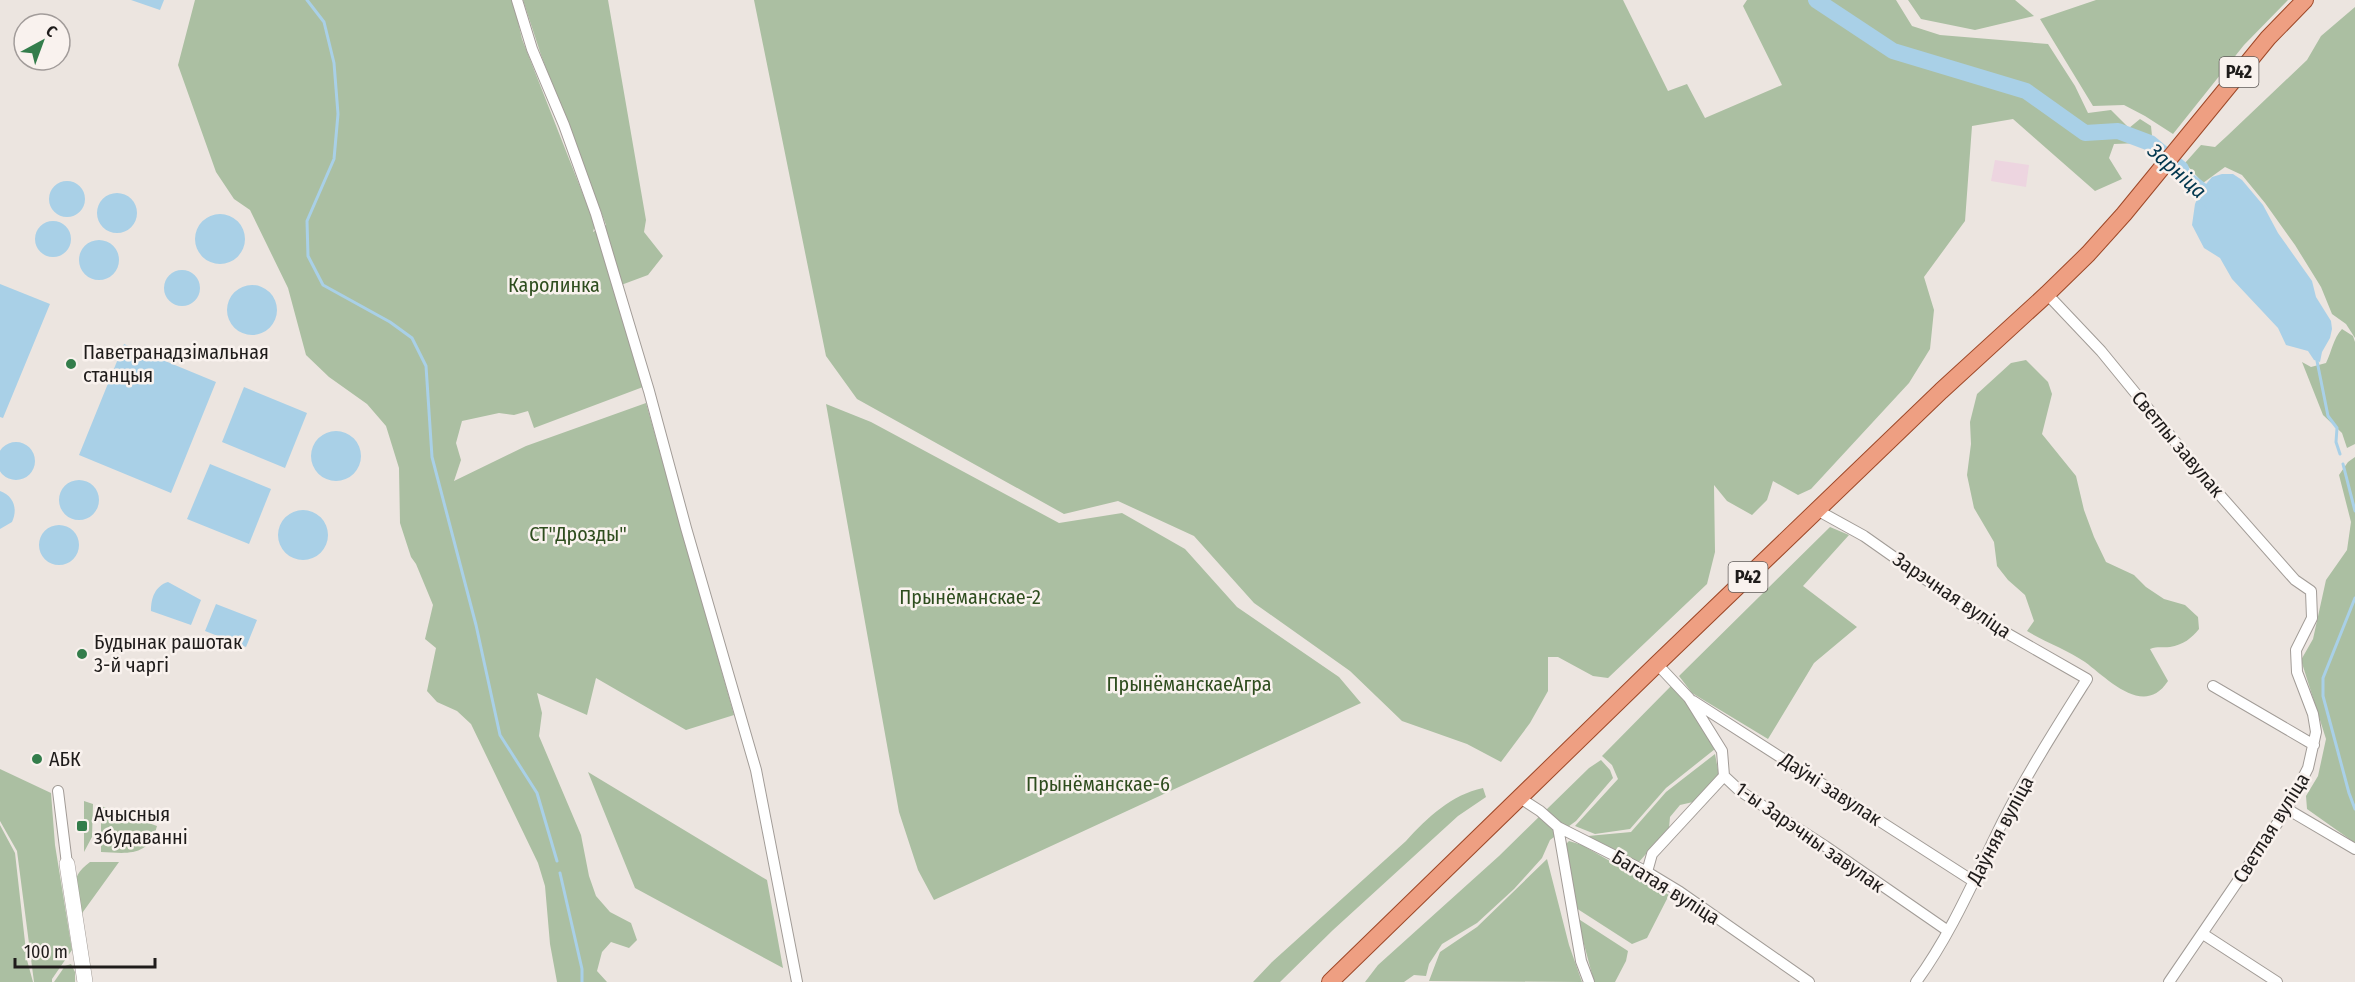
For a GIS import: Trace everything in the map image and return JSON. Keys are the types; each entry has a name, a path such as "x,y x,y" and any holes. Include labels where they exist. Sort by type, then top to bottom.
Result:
{"main road":[{"name":"Р42","path":"1330,982 1941,391 2055,302 2117,222 2268,38 2305,0"}],"street":[{"path":"518,0 532,49 564,125 596,214 649,391 756,770 797,982"},
{"name":"Светлы завулак","path":"2055,302 2101,351 2204,477 2295,580 2311,591"},
{"name":"Зарэчная вуліца","path":"1817,510 1864,536 1982,619 2087,679"},
{"name":"Светлая вуліца","path":"2169,982 2287,809 2308,768 2316,732 2313,714 2297,672 2296,650 2312,618 2311,591"},
{"name":"1-ы Зарэчны завулак","path":"1657,664 1689,698 1722,751 1724,776 1740,791 1825,846 1948,931"},
{"name":"Даўняя вуліца","path":"1916,982 1938,951 2044,748 2087,679"},
{"path":"2213,686 2314,745"},
{"name":"Даўні завулак","path":"1689,698 1973,881"},
{"path":"1647,872 1652,854 1724,776"},
{"path":"58,792 85,982"},
{"name":"Багатая вуліца","path":"1520,798 1558,827 1647,872 1680,892 1809,982"},
{"path":"2287,809 2355,849"},
{"path":"1558,827 1581,961 1589,982"},
{"path":"2203,934 2277,982"}],"shaded area":[{"path":"1995,160 2029,165 2026,187 1991,181"}],"green space":[{"path":"195,0 513,0 522,39 595,225 593,232 606,225 541,55 523,0 608,0 646,220 644,232 663,256 648,275 613,288 643,387 534,428 528,411 514,415 499,413 462,421 456,443 461,460 454,481 526,446 646,403 734,715 686,730 596,678 587,715 537,693 542,713 539,736 581,835 589,876 596,896 610,912 631,923 637,940 629,948 611,942 602,952 597,971 607,982 557,982 550,944 545,886 538,863 471,724 457,711 437,702 427,691 436,648 425,639 433,605 411,557 400,523 399,468 386,426 367,404 329,377 306,355 288,288 250,210 234,199 216,172 178,65"},
{"path":"754,0 1623,0 1668,91 1687,84 1705,118 1782,85 1743,6 1747,0 1896,0 1912,26 1940,35 2048,44 2075,86 2088,113 2111,110 2129,128 2140,119 2151,126 2152,136 2140,143 2114,144 2109,158 2122,179 2095,191 2013,119 1972,126 1965,221 1924,277 1934,310 1930,349 1909,383 1811,489 1798,495 1773,481 1767,500 1752,515 1727,501 1714,485 1715,552 1707,584 1608,678 1593,676 1558,657 1548,657 1548,691 1530,723 1501,762 1467,744 1402,721 1350,671 1254,603 1194,536 1118,501 1064,514 857,399 826,356"},
{"path":"1908,0 2015,0 2034,16 1975,30 1921,19"},
{"path":"2096,0 2288,0 2244,45 2173,134 2124,105 2093,106 2040,19"},
{"path":"2355,7 2355,338 2346,324 2332,314 2321,287 2295,245 2242,175 2225,167 2203,183 2185,163 2201,145 2215,147 2227,136 2307,60 2321,36"},
{"path":"2342,329 2353,336 2355,342 2355,444 2347,448 2342,433 2323,415 2302,362 2311,367 2326,363"},
{"path":"2026,360 2048,382 2052,394 2042,434 2076,476 2084,510 2106,562 2134,575 2146,587 2164,599 2185,605 2198,617 2199,629 2187,641 2175,646 2150,649 2168,681 2158,692 2148,696 2137,696 2126,692 2085,662 2027,631 2034,621 2025,595 2008,580 1997,566 1994,542 1974,508 1967,475 1971,444 1970,422 1977,394 2011,363"},
{"name":"Прынёманскае-2","path":"826,404 871,422 1059,523 1122,513 1185,549 1237,607 1339,677 1361,703 934,900 918,870 899,812"},
{"path":"2355,457 2355,843 2307,809 2306,796 2318,776 2326,739 2301,660 2313,639 2326,580 2347,550 2351,522 2339,475 2348,462"},
{"path":"1830,527 1849,535 1803,586 1857,627 1814,663 1768,739 1692,693 1679,676"},
{"path":"1671,686 1685,701 1715,749 1666,788 1630,829 1595,834 1575,826 1618,779 1612,765 1602,756"},
{"path":"1715,754 1719,775 1693,802 1680,805 1670,817 1669,828 1638,863 1588,836 1631,832 1666,792"},
{"path":"1601,760 1610,770 1613,778 1576,821 1550,840 1542,858 1514,889 1477,923 1442,944 1429,964 1426,976 1414,975 1404,982 1365,982 1378,965 1499,856 1589,768"},
{"path":"0,769 51,793 55,845 72,950 52,982 34,982 17,851 0,821"},
{"path":"588,772 767,880 783,968 635,888"},
{"path":"1483,788 1486,797 1458,816 1333,930 1280,982 1253,982 1441,808 1471,791"},
{"path":"84,801 93,804 92,837 84,852"},
{"path":"101,806 157,826 148,844 142,849 128,853 101,852"},
{"path":"0,825 15,853 27,960 33,982 0,982"},
{"path":"1569,841 1582,845 1669,895 1647,938 1632,944 1576,908 1564,846"},
{"path":"1547,859 1569,945 1582,982 1429,981 1440,952 1477,927"},
{"path":"90,862 119,862 80,916 75,892 76,880 78,874"},
{"path":"1577,918 1628,951 1626,961 1615,982 1595,982"},
{"path":"71,964 75,972 75,982 54,982 65,966"}],"water":[{"path":"131,0 164,0 160,10"},
{"path":"2233,174 2242,180 2263,205 2278,233 2312,281 2316,297 2331,321 2332,329 2320,362 2314,360 2308,351 2286,345 2278,328 2232,279 2220,258 2204,248 2192,225 2195,204 2201,190 2212,177"},
{"path":"67,181 80,186 85,199 80,212 67,217 54,212 49,199 54,186"},
{"path":"117,193 131,199 137,213 131,227 117,233 103,227 97,213 103,199"},
{"path":"215,214 225,214 238,221 245,234 245,244 238,257 225,264 215,264 206,260 199,253 195,244 195,234 199,225 206,218"},
{"path":"53,221 66,226 71,239 66,252 53,257 40,252 35,239 40,226"},
{"path":"99,240 113,246 119,260 113,274 99,280 85,274 79,260 85,246"},
{"path":"182,270 195,275 200,288 195,301 182,306 169,301 164,288 169,275"},
{"path":"0,284 50,304 3,418 0,417"},
{"path":"247,285 257,285 270,292 277,305 277,315 270,328 257,335 247,335 238,331 231,324 227,315 227,305 231,296 238,289"},
{"path":"124,344 216,382 171,493 79,455"},
{"path":"244,387 307,413 285,468 222,442"},
{"path":"331,431 341,431 354,438 361,451 361,461 354,474 341,481 331,481 322,477 315,470 311,461 311,451 315,442 322,435"},
{"path":"16,442 23,443 29,448 34,454 34,468 29,474 23,479 16,480 9,479 3,474 -2,468 -3,461 -2,454 3,448 9,443"},
{"path":"210,464 271,489 249,544 187,519"},
{"path":"79,480 93,486 99,500 93,514 79,520 65,514 59,500 65,486"},
{"path":"0,491 12,500 15,512 12,522 0,529"},
{"path":"298,510 308,510 321,517 328,530 328,540 321,553 308,560 298,560 289,556 282,549 278,540 278,530 282,521 289,514"},
{"path":"59,525 73,531 79,545 73,559 59,565 45,559 39,545 45,531"},
{"path":"168,582 201,600 191,625 151,611 155,593 160,586"},
{"path":"216,604 257,620 246,647 205,631"}],"waterway":[{"path":"307,0 324,22 334,63 338,114 334,159 307,221 308,256 323,285 390,322 412,338 426,366 432,457 476,625 500,735 537,793 557,861"},
{"name":"Зарніца","path":"1816,0 1893,51 2026,91 2085,133 2118,131 2150,143 2181,169 2183,176 2201,190 2215,206"},
{"name":"Зарніца","path":"2317,361 2328,416 2337,428 2336,442 2340,454"},
{"name":"Зарніца","path":"2343,464 2355,511"},
{"path":"2355,598 2323,678 2323,696 2355,809"},
{"path":"560,873 582,969 582,982"}],"place":[{"name":"Паветранадзімальная станцыя","path":"71,364"},
{"name":"Будынак рашотак 3-й чаргі","path":"82,654"},
{"name":"АБК","path":"37,759"},
{"name":"Ачысныя збудаванні","path":"82,826"}],"park label":[{"name":"Каролинка","path":"554,285"},
{"name":"СТ\"Дрозды\"","path":"578,534"},
{"name":"ПрынёманскаеАгра","path":"1189,684"},
{"name":"Прынёманскае-6","path":"1098,784"}]}
